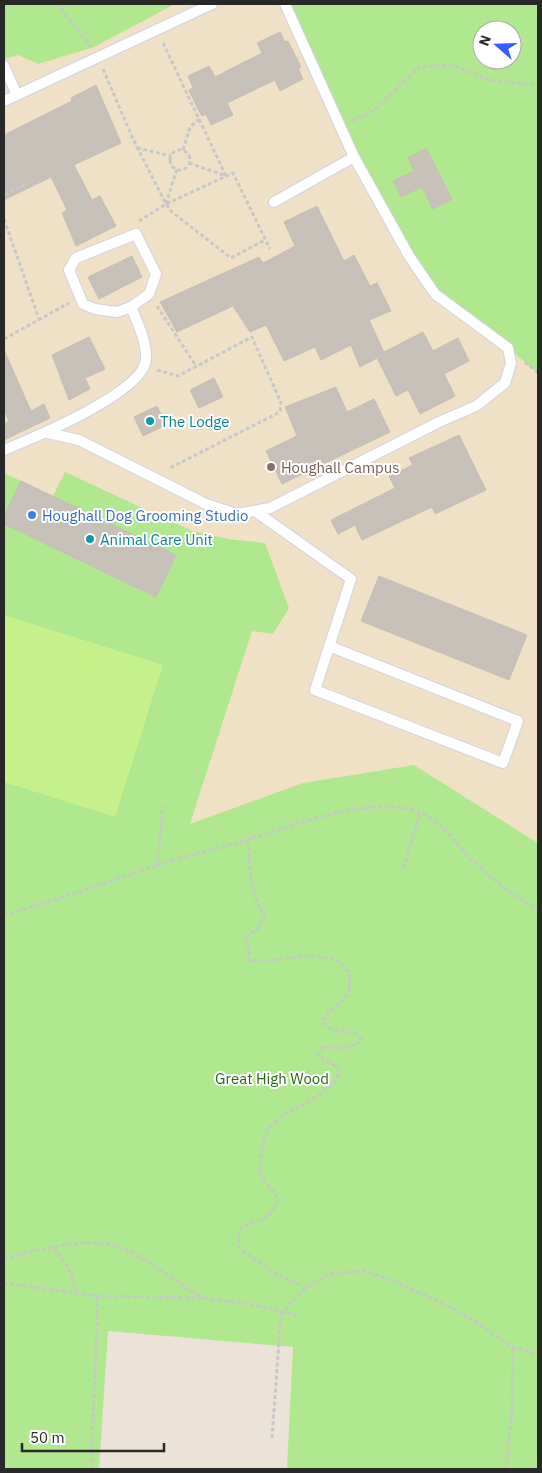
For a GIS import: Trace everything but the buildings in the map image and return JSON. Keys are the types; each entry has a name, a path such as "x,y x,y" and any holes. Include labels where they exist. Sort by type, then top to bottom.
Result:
{"lane":[{"path":"4,101 212,4"},
{"path":"48,433 78,440 206,504 237,514 270,508 439,422 476,406 505,383 512,363 508,348 435,294 409,256 354,157 285,4"},
{"path":"4,66 17,95"},
{"path":"274,202 354,157"},
{"path":"136,234 156,274 149,294 131,307 117,312 95,309 83,304 69,270 76,258 136,234"},
{"path":"4,450 48,433 129,386 142,373 146,359 141,336 131,307"},
{"path":"255,511 351,579 329,646 315,690 502,763 518,721 329,646"}],"path":[{"path":"57,4 79,29 98,57 137,148 172,212 231,258 265,240"},
{"path":"157,28 226,176"},
{"path":"341,126 372,111 419,67 451,65 490,80 538,85"},
{"path":"183,150 190,127 199,119"},
{"path":"137,148 171,156"},
{"path":"176,169 170,162 171,156 178,150 183,150"},
{"path":"176,169 186,168 189,163 190,157 183,150"},
{"path":"189,163 226,176"},
{"path":"166,204 176,169"},
{"path":"136,234 137,223 166,204 233,173 270,249"},
{"path":"4,194 26,184"},
{"path":"4,220 39,319"},
{"path":"149,294 196,366"},
{"path":"4,338 79,297"},
{"path":"144,366 178,376 252,337 281,403 280,412 152,477"},
{"path":"156,866 163,806"},
{"path":"4,915 78,894 156,866 248,840 295,824 366,808 402,808 420,813 440,825 471,858 524,902 538,910"},
{"path":"404,868 420,813"},
{"path":"248,840 251,886 256,903 265,916 257,929 245,938 249,949 248,961 282,959 295,956 322,957 336,960 346,968 350,978 348,991 344,1001 327,1012 323,1021 330,1030 356,1034 361,1039 356,1045 340,1048 322,1047 318,1055 338,1067 337,1077 320,1095 272,1123 263,1140 260,1165 261,1175 276,1192 278,1200 274,1209 263,1219 248,1222 241,1230 238,1240 239,1248 271,1271 306,1288"},
{"path":"4,1260 72,1244 99,1242 125,1249 204,1298"},
{"path":"54,1248 69,1268 78,1294"},
{"path":"272,1438 281,1313 306,1288 329,1274 364,1271 393,1281 445,1304 512,1347 538,1355"},
{"path":"4,1283 96,1296 204,1298 248,1304 296,1315"},
{"path":"91,1469 98,1325 96,1296"},
{"path":"506,1469 512,1412 512,1347"}],"shaded area":[{"name":"Houghall Campus","path":"175,4 285,4 508,348 538,373 538,843 414,765 303,783 190,825 4,560 4,59 18,55 38,64 135,24"}],"green space":[{"path":"4,4 175,4 94,47 38,64 18,55 4,59"},
{"path":"285,4 538,4 538,373 508,348 435,294 354,157"},
{"name":"Great High Wood","path":"65,472 192,531 229,539 265,543 289,608 273,634 252,631 190,824 303,783 414,765 538,843 538,1469 287,1469 293,1347 108,1331 99,1469 4,1469 4,473 53,496"},
{"path":"4,615 163,665 115,817 4,782"}],"place":[{"name":"The Lodge","path":"150,421"},
{"name":"Houghall Campus","path":"271,467"},
{"name":"Houghall Dog Grooming Studio","path":"32,515"},
{"name":"Animal Care Unit","path":"90,539"}]}
